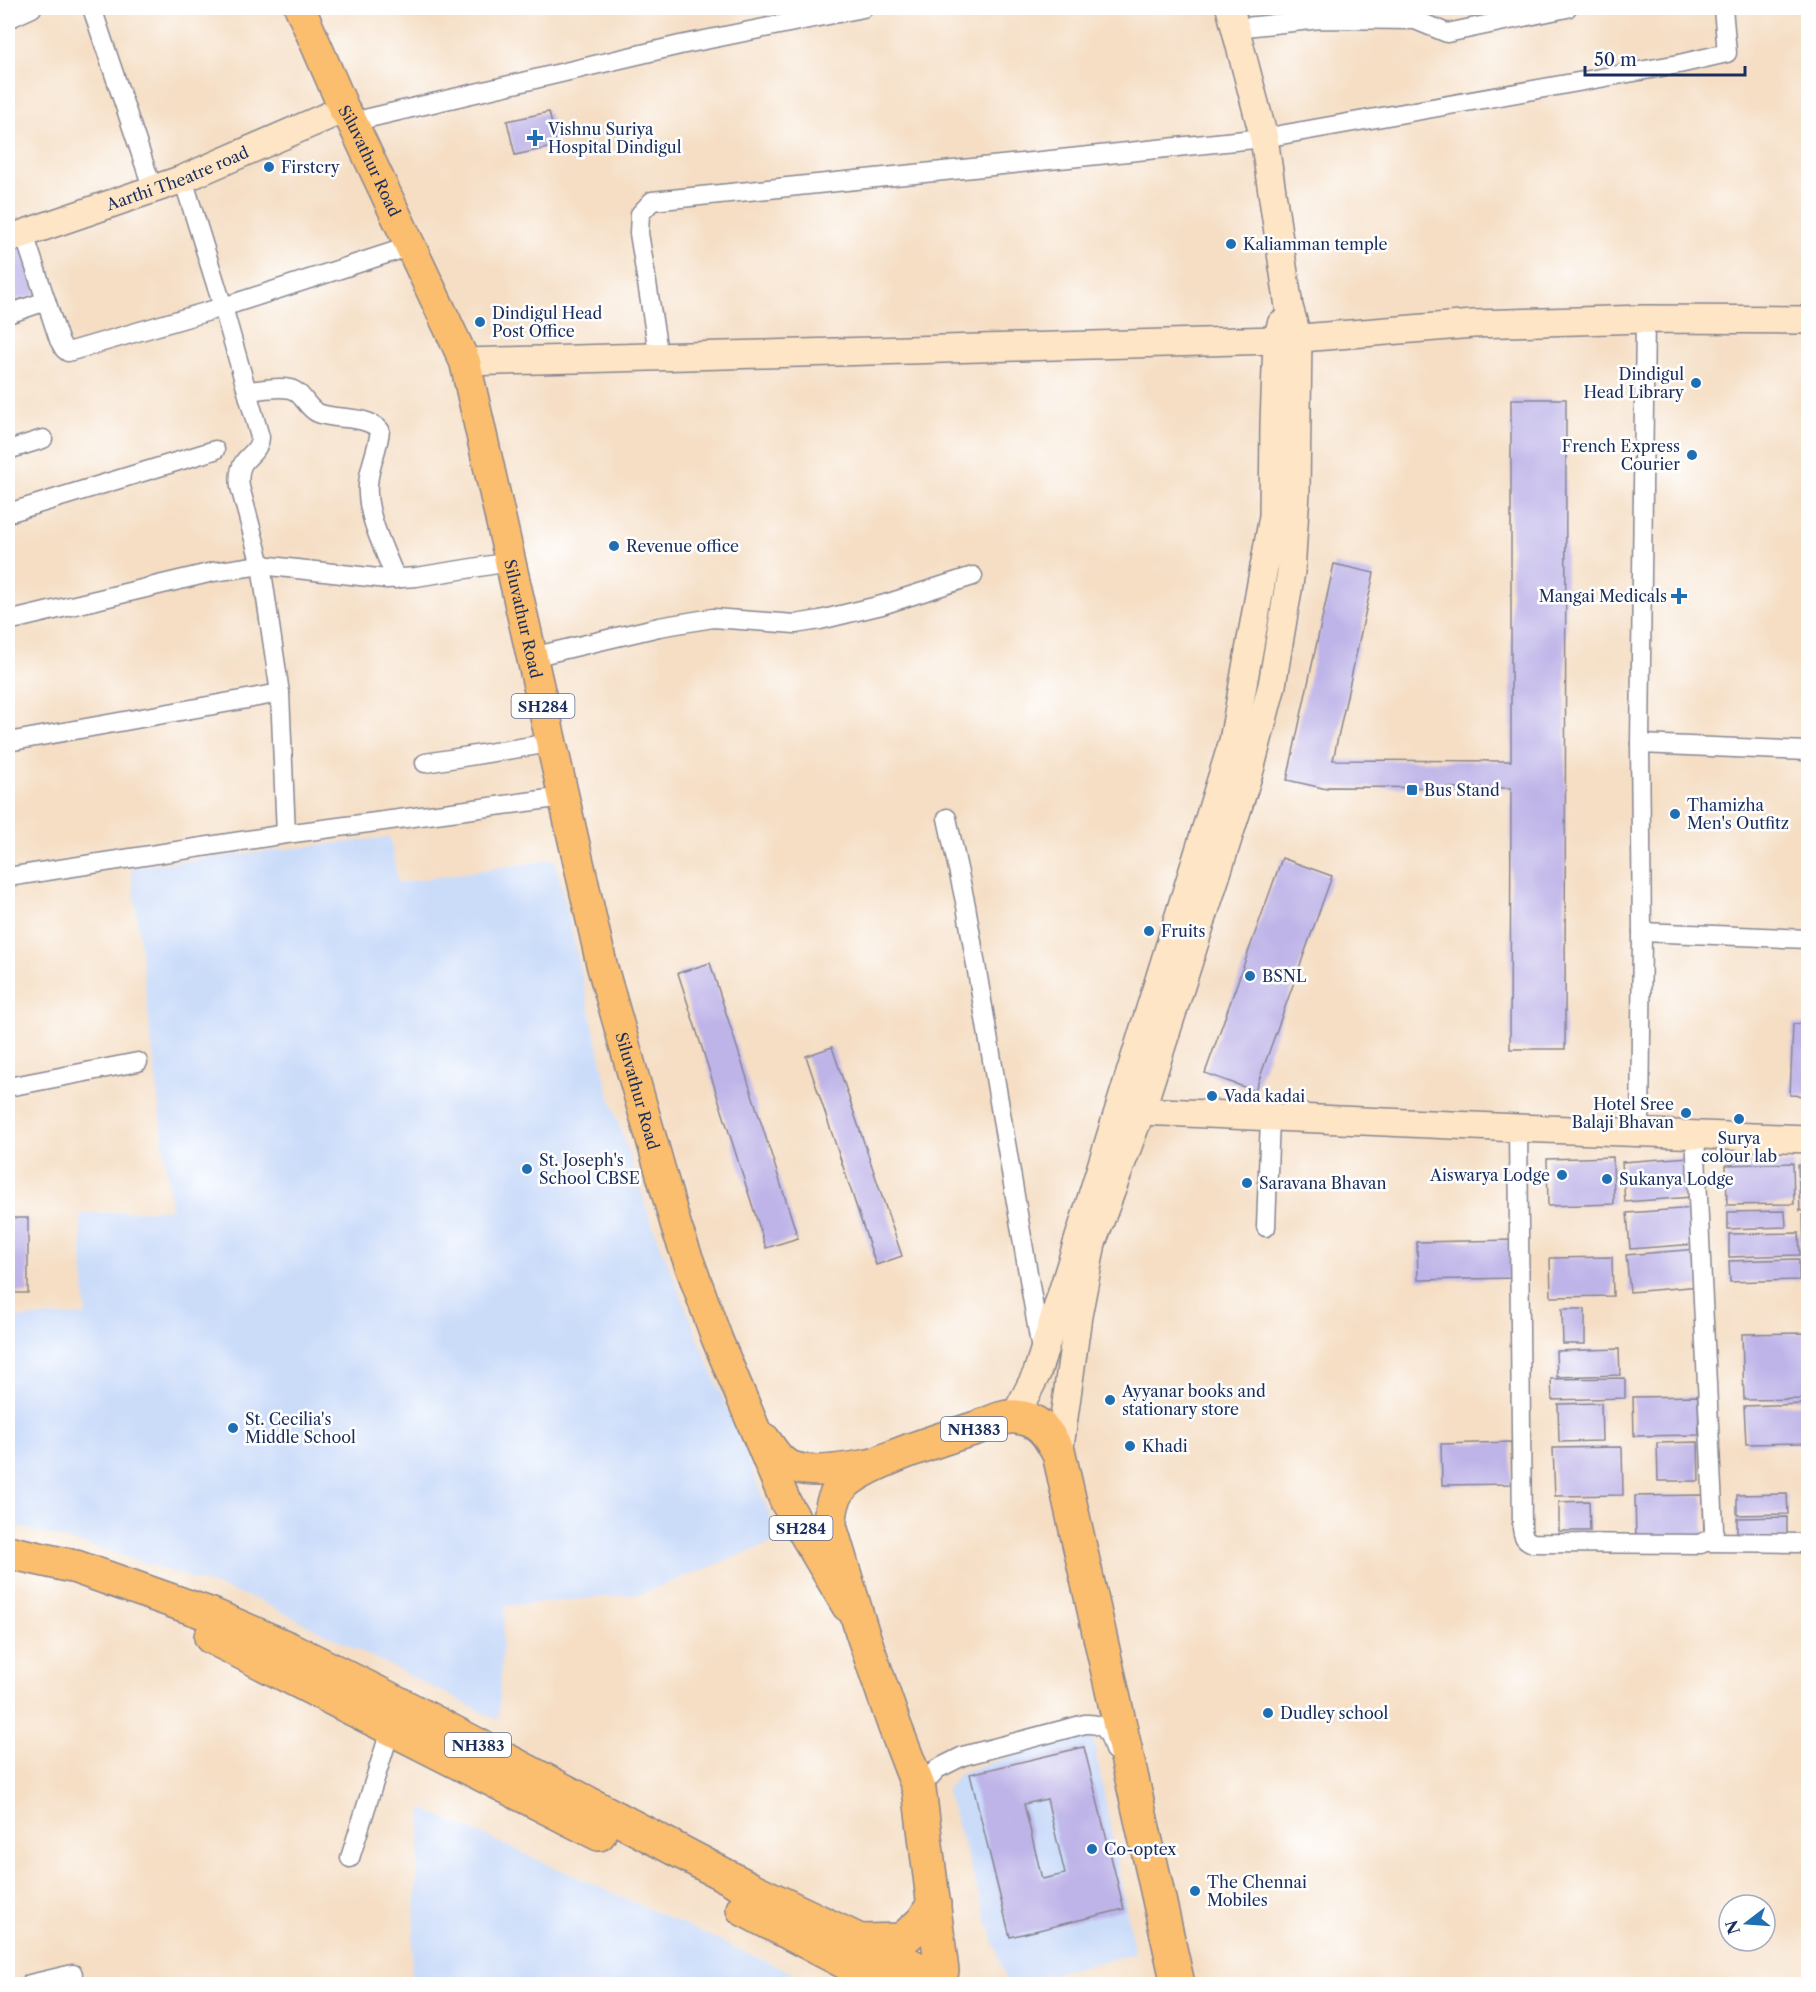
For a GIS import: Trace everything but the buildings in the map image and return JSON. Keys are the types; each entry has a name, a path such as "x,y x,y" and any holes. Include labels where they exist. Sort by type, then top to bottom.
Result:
{"highway":[{"name":"NH383","path":"943,1979 920,1789 895,1727 862,1632 830,1526 831,1513 838,1490 856,1476 906,1451 1015,1416 1035,1423 1048,1433 1059,1454 1178,1984"},
{"name":"NH383","path":"8,1551 87,1571 212,1615 292,1650 396,1702 751,1889 943,1979"},
{"name":"NH383","path":"8,1573 77,1588 197,1629 610,1839 887,1984"},
{"path":"860,1941 902,1940 922,1922 934,1904"}],"main road":[{"name":"Siluvathur Road","path":"300,8 465,363 602,966 677,1229 717,1339 786,1503 862,1632"},
{"path":"1059,1454 1078,1316 1092,1244 1141,1111 1219,829 1273,516 1274,424 1288,339 1283,320 1289,307 1264,138 1233,18"},
{"name":"Aarthi Theatre road","path":"16,237 183,179 348,115"},
{"path":"465,363 1288,339 1473,324 1645,319 1809,320"},
{"path":"1015,1416 1036,1373 1113,1125 1219,829"},
{"path":"1141,1111 1809,1139"},
{"name":"Siluvathur Road","path":"751,1420 780,1459 799,1470 831,1470 885,1461"}],"street":[{"path":"8,19 32,8"},
{"path":"92,8 153,190"},
{"path":"348,115 863,8"},
{"path":"1233,18 1321,13 1416,14 1447,33 1567,8"},
{"path":"659,358 639,233 640,214 652,201 1264,138 1679,64 1727,53 1723,8"},
{"path":"183,179 259,431 260,444 243,464 239,476 261,565 280,693 286,834"},
{"path":"16,237 46,301 59,340 68,352 223,307 411,246"},
{"path":"8,314 46,301"},
{"path":"1640,1132 1642,932 1640,744 1645,319"},
{"path":"248,391 288,388 296,391 312,410 321,414 373,423 380,430 370,467 368,495 376,529 396,579"},
{"path":"8,450 43,439"},
{"path":"8,513 215,450"},
{"path":"8,621 213,572 261,565 396,579 510,562"},
{"path":"532,657 659,627 713,618 795,624 820,620 882,605 973,576"},
{"path":"8,742 280,693"},
{"path":"425,763 551,743"},
{"path":"1640,744 1809,751"},
{"path":"8,877 286,834 564,797"},
{"path":"947,818 966,906 1042,1355"},
{"path":"1642,932 1809,939"},
{"path":"8,1087 138,1062"},
{"path":"1266,1227 1270,1117"},
{"path":"1518,1128 1523,1537 1533,1543 1809,1543"},
{"path":"1695,1135 1714,1529 1713,1537 1708,1542"},
{"path":"920,1789 938,1769 963,1756 1085,1724 1102,1726 1108,1732 1112,1743 1134,1830 1151,1866"},
{"path":"350,1858 391,1728"},
{"path":"30,1984 72,1974"}],"shaded area":[{"path":"390,837 398,883 555,859 609,1094 652,1224 780,1540 640,1594 505,1606 498,1720 258,1600 104,1550 8,1524 8,1318 86,1315 80,1214 171,1209 131,867"},
{"path":"1078,1735 1093,1738 1135,1954 1007,1984 946,1790 959,1773"},
{"path":"422,1808 817,1984 410,1984"}],"place":[{"name":"Vishnu Suriya Hospital Dindigul","path":"535,138"},
{"name":"Firstcry","path":"269,167"},
{"name":"Kaliamman temple","path":"1231,244"},
{"name":"Dindigul Head Post Office","path":"480,322"},
{"name":"Dindigul Head Library","path":"1696,383"},
{"name":"French Express Courier","path":"1692,455"},
{"name":"Revenue office","path":"614,546"},
{"name":"Mangai Medicals","path":"1679,596"},
{"name":"Bus Stand","path":"1412,790"},
{"name":"Thamizha Men's Outfitz","path":"1675,814"},
{"name":"Fruits","path":"1149,931"},
{"name":"BSNL","path":"1250,976"},
{"name":"Vada kadai","path":"1212,1096"},
{"name":"Hotel Sree Balaji Bhavan","path":"1686,1113"},
{"name":"Surya colour lab","path":"1739,1119"},
{"name":"St. Joseph's School CBSE","path":"527,1169"},
{"name":"Aiswarya Lodge","path":"1562,1175"},
{"name":"Sukanya Lodge","path":"1607,1179"},
{"name":"Saravana Bhavan","path":"1247,1183"},
{"name":"Ayyanar books and stationary store","path":"1110,1400"},
{"name":"St. Cecilia's Middle School","path":"233,1428"},
{"name":"Khadi","path":"1130,1446"},
{"name":"Dudley school","path":"1268,1713"},
{"name":"Co-optex","path":"1092,1849"},
{"name":"The Chennai Mobiles","path":"1195,1891"}]}
